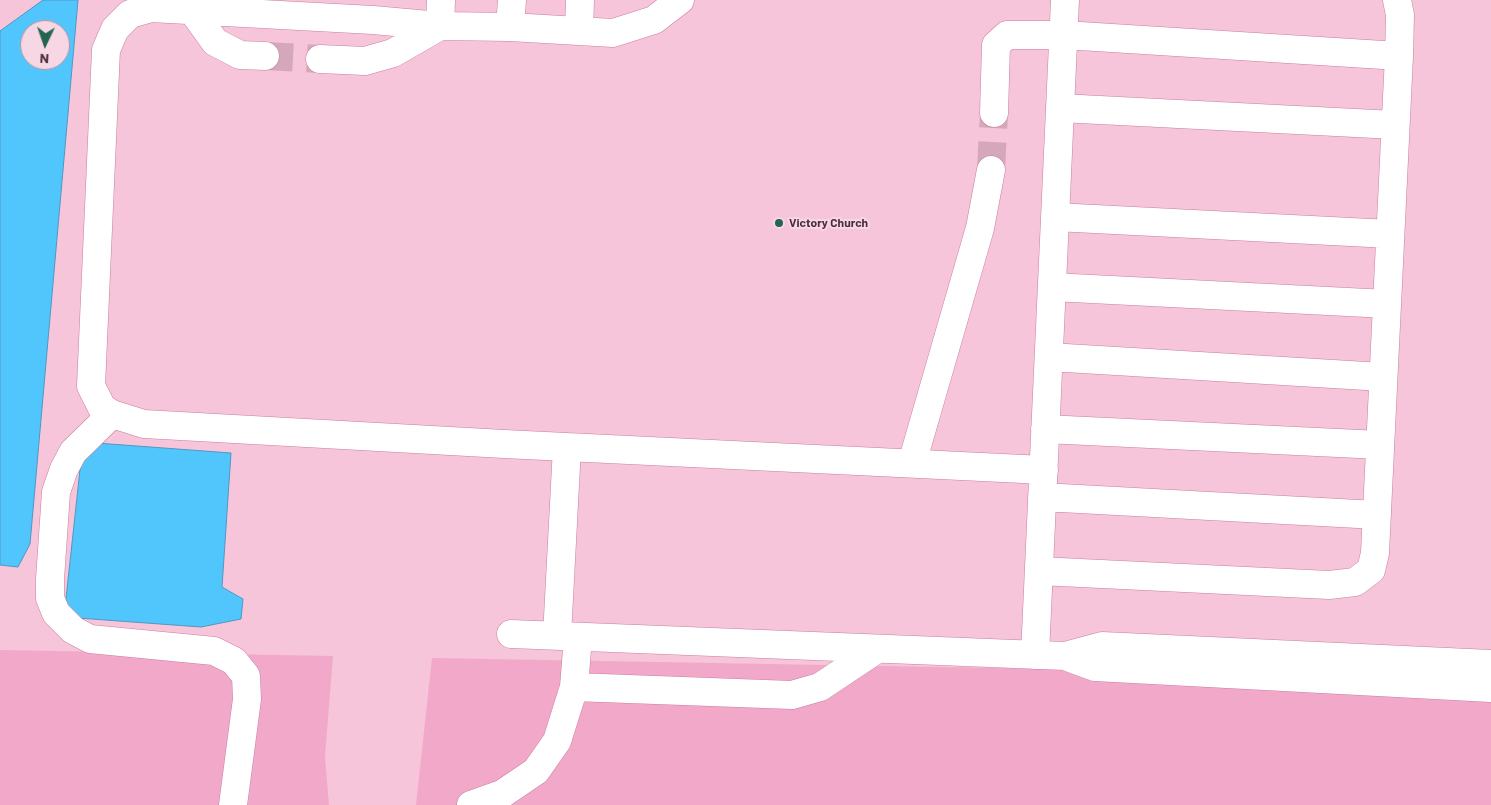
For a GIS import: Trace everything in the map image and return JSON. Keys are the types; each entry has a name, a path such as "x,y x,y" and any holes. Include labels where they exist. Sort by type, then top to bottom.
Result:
{"lane":[{"path":"510,27 512,0"},
{"path":"579,31 580,0"},
{"path":"680,0 654,10 613,33 510,27 440,13 373,10 192,10 151,8 130,14 115,30 106,50 91,386 102,408 112,414 144,424 1044,470"},
{"path":"1035,655 1065,0"},
{"path":"1039,571 1330,585 1354,582 1371,570 1375,553 1399,56 1400,15 1397,0"},
{"path":"192,10 215,42 240,55 265,56"},
{"path":"320,59 365,61 393,53 440,13"},
{"path":"994,113 996,45 1007,35 1064,35 1399,56"},
{"path":"1060,108 1395,125"},
{"path":"912,463 980,228 992,170"},
{"path":"1055,217 1390,234"},
{"path":"1052,287 1387,304"},
{"path":"1049,357 1383,377"},
{"path":"112,414 73,452 64,469 56,492 50,598 56,613 73,630 90,638 214,651 234,661 246,676 247,699 233,805"},
{"path":"1045,429 1380,445"},
{"path":"471,805 502,794 536,771 557,741 574,687 567,637 567,447"},
{"path":"1042,497 1377,515"},
{"path":"511,634 1065,656 1102,646 1491,664"},
{"path":"574,687 792,695 820,688 877,649"},
{"path":"1065,656 1095,667 1491,688"}],"shaded area":[{"path":"0,650 333,656 325,757 329,805 0,805"},
{"path":"432,658 1491,679 1491,805 416,805"}],"water":[{"path":"43,0 78,0 30,544 18,567 0,565 0,31"},
{"path":"83,442 231,453 222,587 243,599 241,619 201,627 64,617"}],"tunnel":[{"path":"265,56 320,59"},
{"path":"991,170 994,113"}],"place":[{"name":"Victory Church","path":"779,223"}]}
